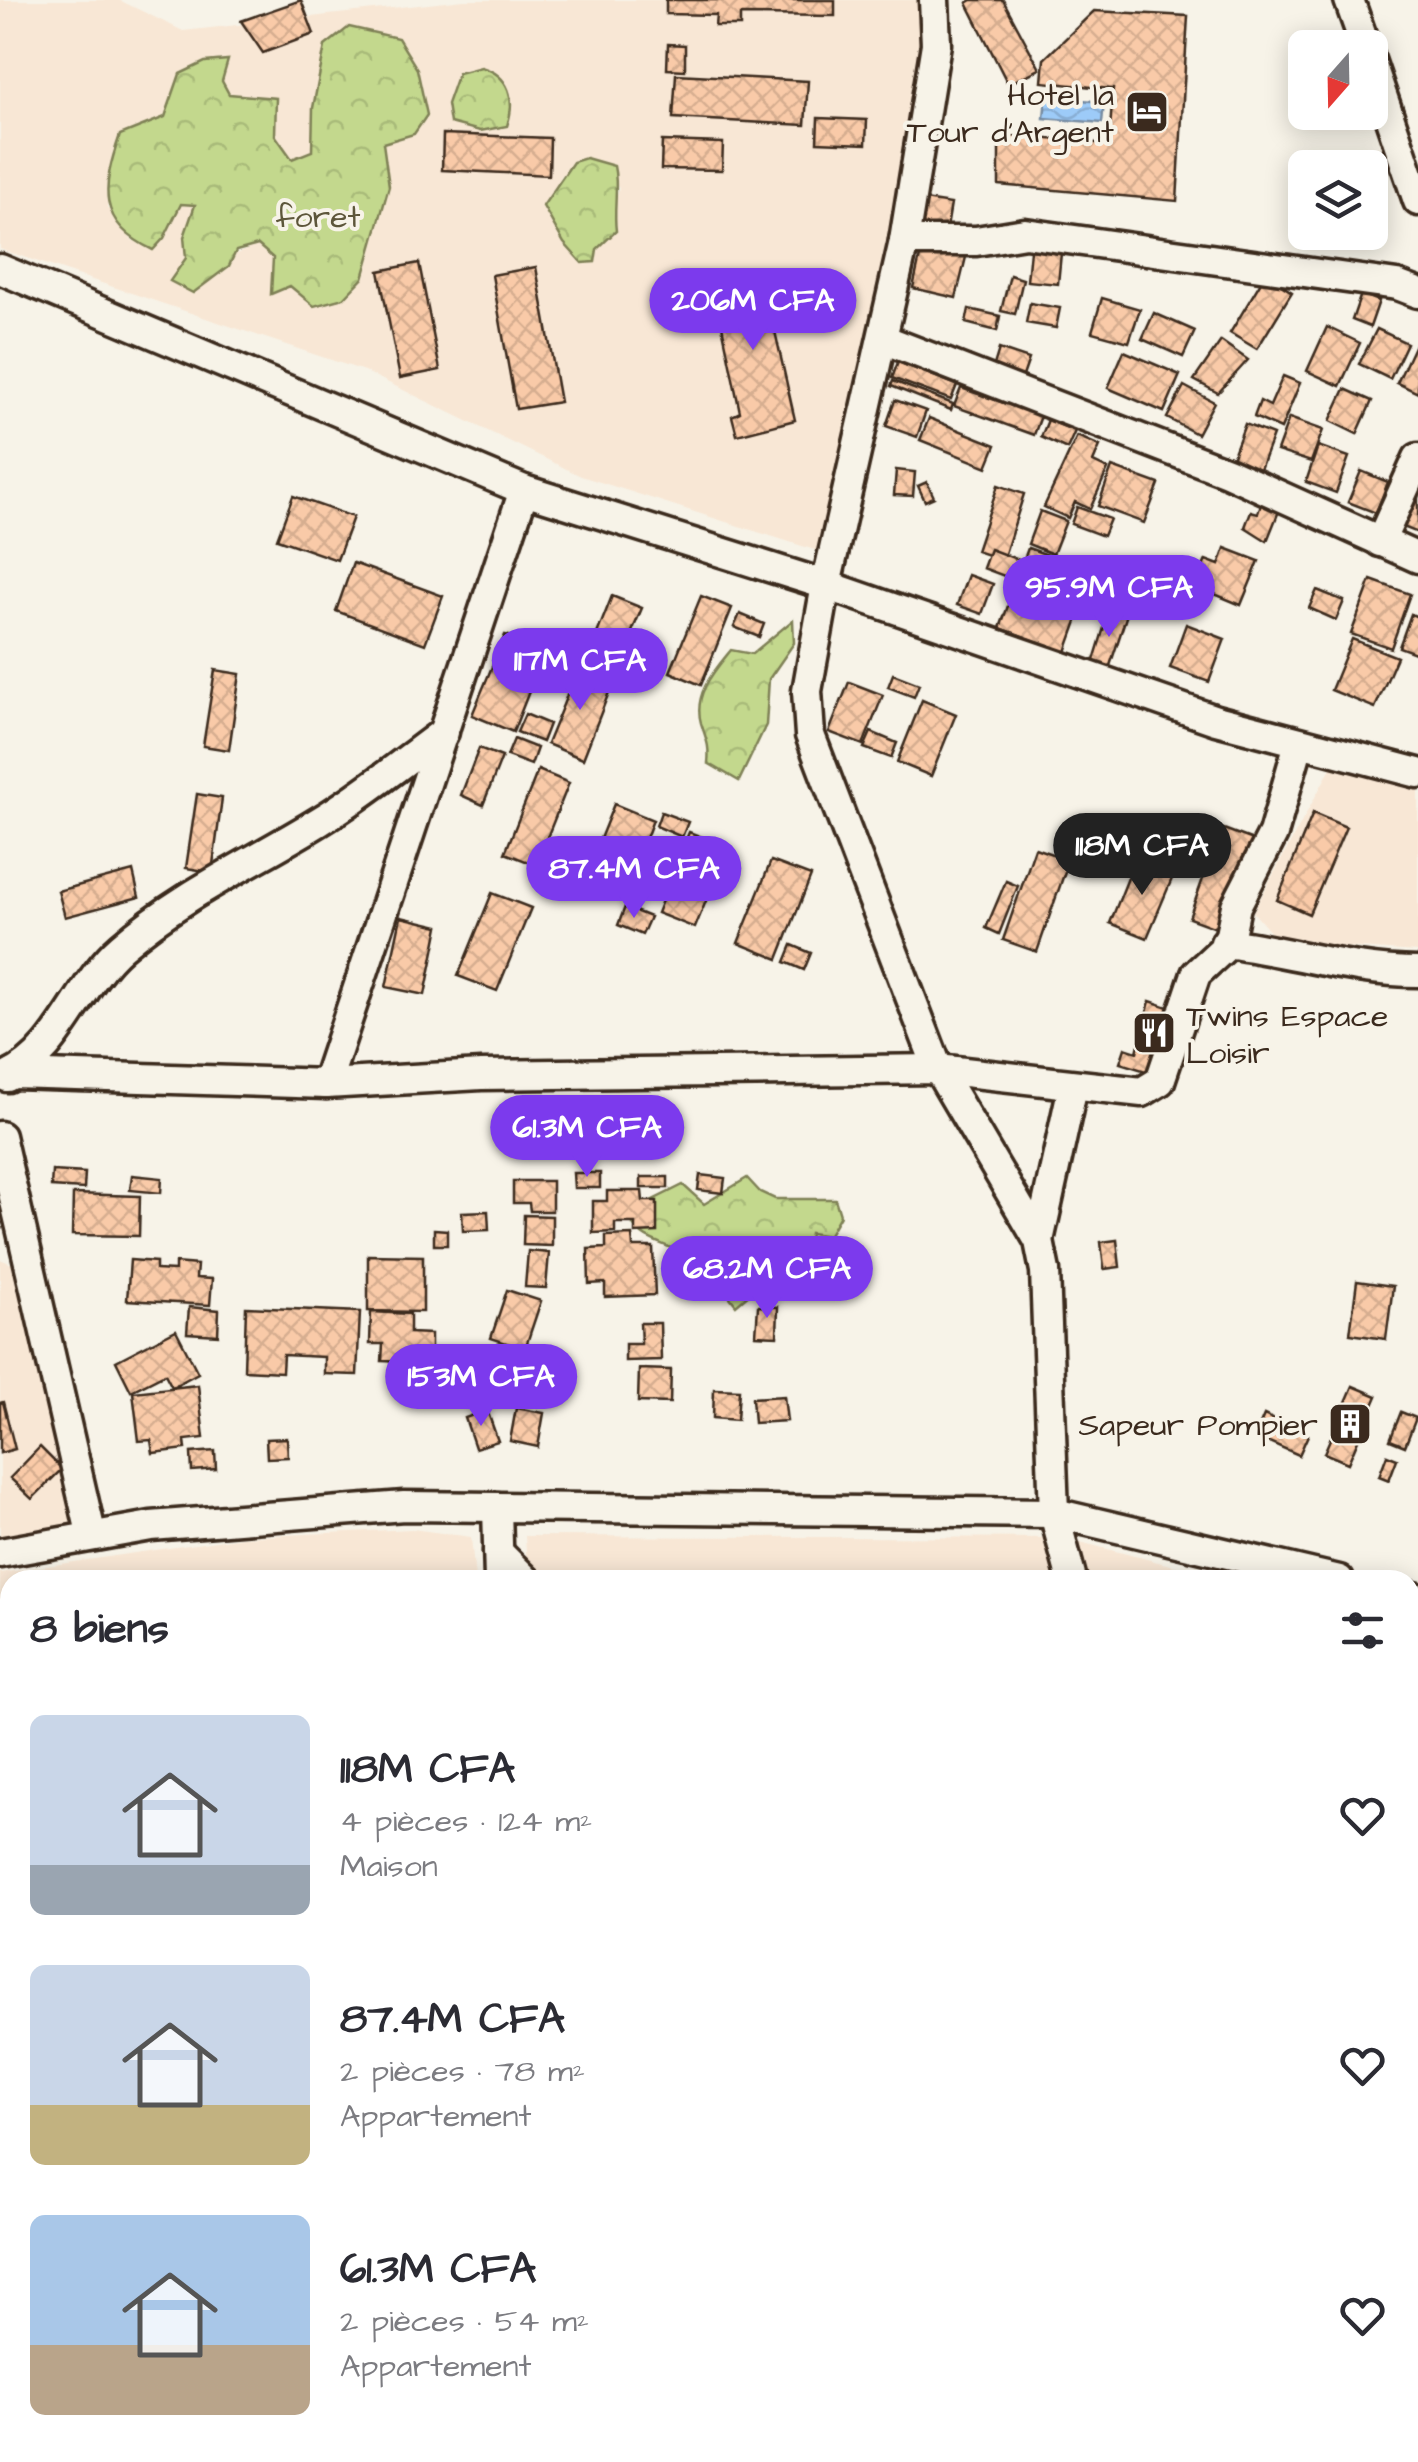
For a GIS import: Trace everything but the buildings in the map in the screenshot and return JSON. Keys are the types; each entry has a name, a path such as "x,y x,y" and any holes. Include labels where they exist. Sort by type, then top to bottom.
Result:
{"street":[{"path":"934,0 936,44 904,242 826,585 807,691 810,735 938,1069 1039,1241 1045,1271 1054,1512 1069,1570"},
{"path":"1350,0 1360,30"},
{"path":"1388,113 1418,201"},
{"path":"904,242 976,241 1024,232 1378,282 1418,292"},
{"path":"0,268 524,490 826,585 1028,658 1299,743 1418,773"},
{"path":"883,339 1228,472 1418,558"},
{"path":"1380,542 1418,458"},
{"path":"326,1084 524,490"},
{"path":"7,1077 48,1044 89,980 164,912 215,878 325,818 444,732"},
{"path":"7,1077 326,1084 481,1075 938,1069 1142,1092 1160,1080 1196,974 1225,943 1236,906 1273,834 1299,743"},
{"path":"1225,943 1292,951 1362,970 1418,972"},
{"path":"1039,1241 1073,1086"},
{"path":"0,1136 91,1533"},
{"path":"497,1507 499,1566"},
{"path":"0,1553 91,1533 294,1512 497,1507 1054,1512 1297,1570"}],"shaded area":[{"path":"0,0 119,0 183,31 464,0 666,0 666,14 716,15 716,26 739,26 740,15 834,16 835,0 924,0 927,48 821,552 581,476 364,371 0,249","holes":["668,45 685,45 684,69 667,69","228,61 222,82 229,94 275,135 292,159 313,151 313,108 414,134 382,143 389,186 382,212 273,258 258,245 171,281 186,258 184,237 195,205 181,204 164,238 153,249 132,240 107,207 120,135 166,117","676,74 807,82 805,125 674,118","818,118 867,120 866,143 817,142","443,135 549,138 549,174 442,170","662,142 722,143 722,170 661,169","586,158 619,188 613,209 615,231 597,248 595,262 582,263 564,243 556,191 561,176","418,263 440,369 401,378","536,268 559,401 516,409 492,275","760,269 795,420 738,435 733,416 740,412 714,288 725,284 724,277"]},
{"path":"1333,764 1418,783 1418,952 1300,944 1271,933 1253,912"},
{"path":"0,1259 12,1264 100,1522 0,1543"},
{"path":"412,1529 471,1537 474,1570 20,1570 243,1537"},
{"path":"525,1536 1064,1538 1190,1570 527,1570"}],"green space":[{"name":"foret","path":"349,27 398,38 417,69 427,115 414,134 383,143 389,186 363,278 344,298 314,306 290,286 271,294 273,258 258,245 236,251 229,266 193,293 170,281 186,258 184,237 195,205 181,204 164,238 153,250 121,228 108,202 110,171 120,135 165,117 180,74 205,62 228,60 222,81 229,94 276,98 275,135 292,159 312,151 313,108 325,46"},
{"path":"481,67 499,76 508,90 511,107 507,126 480,131 450,123 447,104 458,73"},
{"path":"586,158 614,166 616,231 597,249 595,262 582,263 564,243 543,206 573,162"},
{"path":"793,620 794,643 769,679 766,725 739,781 708,763 699,712 702,693 731,650 752,654"},
{"path":"747,1178 760,1192 775,1199 835,1199 840,1215 828,1236 810,1233 808,1246 786,1276 770,1276 736,1305 729,1296 721,1263 725,1257 715,1257 706,1267 692,1266 679,1253 633,1225 645,1204 683,1185 704,1204"}],"water":[{"path":"1046,97 1104,102 1102,123 1044,118"}],"place":[{"name":"Hotel la Tour d'Argent","path":"1147,112"},
{"name":"Twins Espace Loisir","path":"1154,1033"},
{"name":"Sapeur Pompier","path":"1350,1424"}]}
